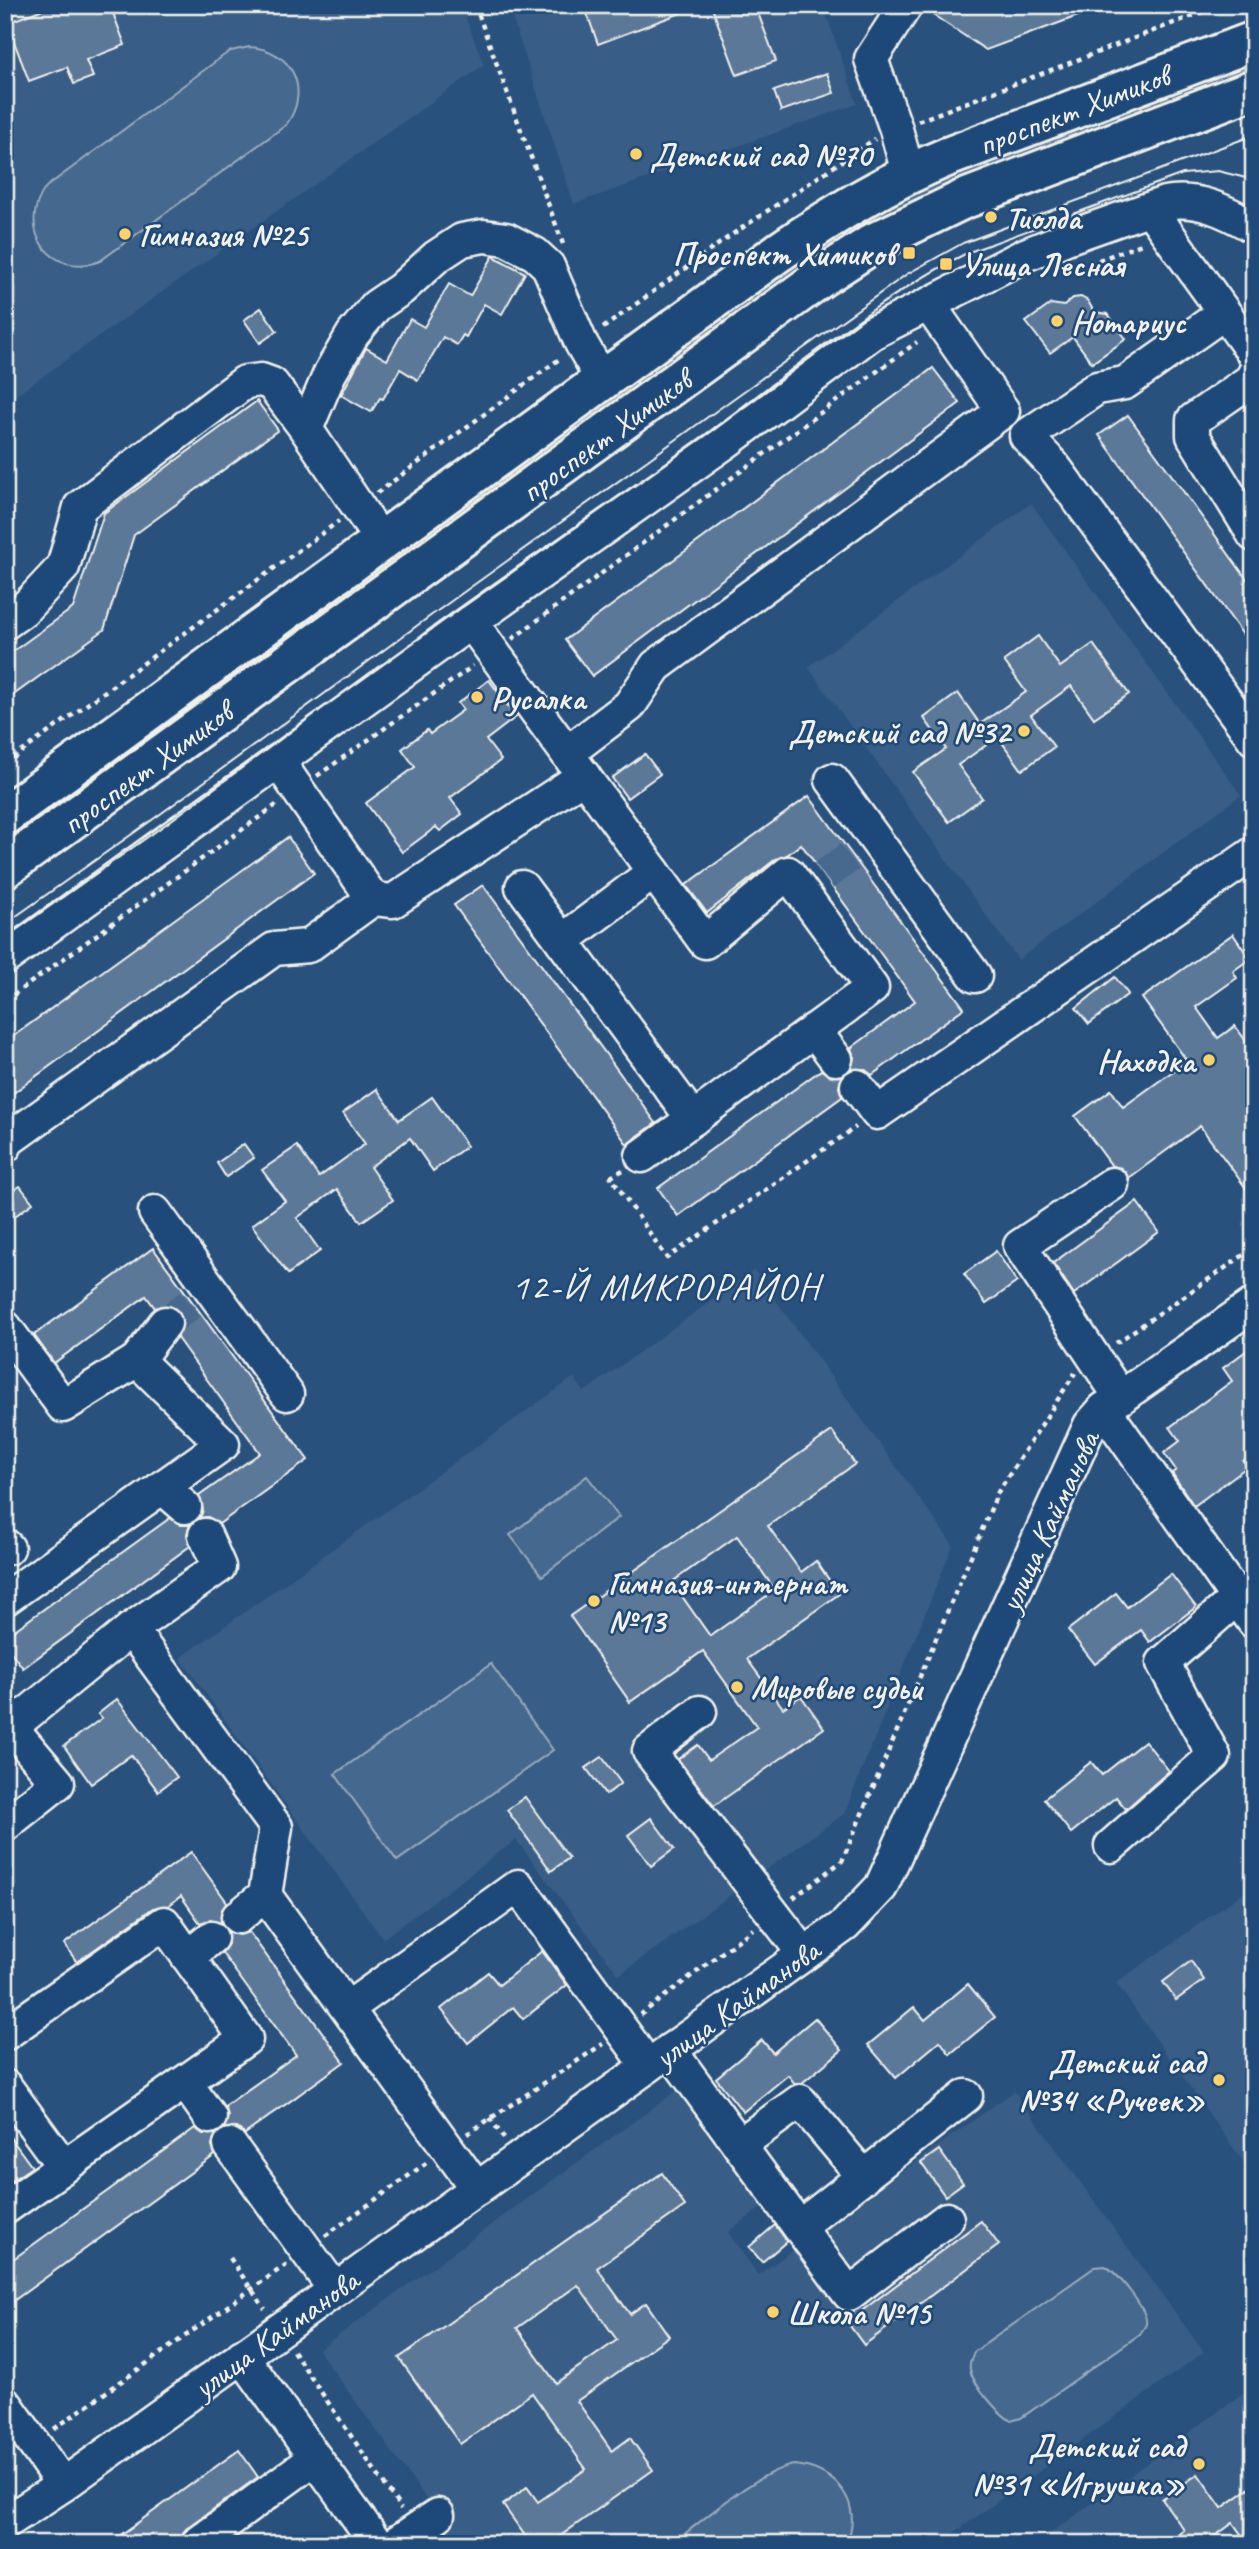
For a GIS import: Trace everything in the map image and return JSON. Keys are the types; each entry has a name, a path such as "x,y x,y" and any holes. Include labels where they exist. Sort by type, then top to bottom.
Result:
{"main road":[{"name":"проспект Химиков","path":"5,816 779,252 853,202 908,173 1254,40"},
{"name":"проспект Химиков","path":"5,868 823,276 875,242 962,200 1254,89"}],"street":[{"path":"906,5 871,59 896,129 908,173"},
{"path":"5,958 471,621 726,442 872,333 935,314 1025,255 1069,237 1158,220 1177,201 1194,202 1223,210 1254,227"},
{"path":"1158,220 1254,354"},
{"path":"306,429 330,373 354,334 376,306 401,289 436,257 462,240 484,236 506,239 535,254 548,266 580,344 603,381"},
{"path":"1026,436 1097,388 1125,383 1224,313"},
{"path":"935,314 1003,411 1053,465 1254,739"},
{"path":"1254,374 1251,380 1193,420 1193,436 1254,535"},
{"path":"5,623 23,610 63,567 80,507 245,382 261,380 272,384 306,429 380,541"},
{"path":"5,1146 8,1140 274,949 307,946 373,898 393,901 575,764 629,706 656,666 1003,411"},
{"path":"471,621 705,942 788,873 813,884 872,988 642,1156"},
{"path":"278,761 373,898"},
{"path":"832,780 863,847 975,976"},
{"path":"857,1086 877,1113 1254,853"},
{"path":"562,941 654,872"},
{"path":"523,887 693,1119"},
{"path":"814,1030 836,1059"},
{"path":"1111,1846 1214,1756 1163,1663 1245,1610 1113,1404 1095,1358 1020,1246 1112,1184"},
{"path":"155,1212 200,1293 287,1394"},
{"name":"улица Кайманова","path":"5,2522 63,2484 845,1925 881,1887 1090,1425 1113,1404 1254,1304"},
{"path":"5,1327 63,1406 137,1360 165,1323"},
{"path":"5,1599 174,1497 223,1444 137,1360"},
{"path":"5,1825 58,1783 8,1724 131,1629 219,1567 205,1535"},
{"path":"131,1629 276,1827 265,1895 238,1917"},
{"path":"700,1712 649,1751 804,1954"},
{"path":"348,2008 518,1886 621,2029 659,2058 739,2145 849,2294 947,2219"},
{"path":"265,1895 477,2189"},
{"path":"5,2034 164,1923 200,1948 246,2039 5,2208"},
{"path":"185,2082 210,2117"},
{"path":"5,2086 64,2167"},
{"path":"799,2227 966,2096"},
{"path":"739,2145 800,2101 864,2177"},
{"path":"230,2145 335,2290"},
{"path":"243,2356 377,2544"},
{"path":"5,2403 63,2484"},
{"path":"197,2544 315,2458"}],"path":[{"path":"475,5 567,254"},
{"path":"1070,262 1091,263 1158,220"},
{"path":"5,1002 297,790 494,652 935,314"},
{"path":"642,1156 611,1177 667,1258 877,1113"},
{"path":"5,2464 447,2148 621,2029 842,1861 998,1492 1077,1370 1254,1248"},
{"path":"230,2258 416,2529"}],"shaded area":[{"name":"Гимназия №25","path":"5,5 461,5 484,65 5,403"},
{"name":"Детский сад №70","path":"508,5 823,5 857,104 574,204"},
{"path":"249,47 264,49 277,55 293,74 297,85 297,98 294,112 286,125 100,261 82,265 53,257 37,234 34,219 37,203 46,187 223,56 231,51"},
{"path":"1254,59 1254,71 957,182 866,226 5,851 5,837 806,253 914,190"},
{"name":"Детский сад №32","path":"1031,503 1241,795 1018,960 808,667"},
{"name":"Гимназия-интернат №13","path":"754,1270 953,1545 844,1814 619,1975 516,1840 383,1939 180,1658 574,1377 584,1392"},
{"path":"587,1476 619,1517 542,1576 510,1535"},
{"path":"491,1664 553,1750 397,1861 335,1774"},
{"name":"Детский сад №34 «Ручеек»","path":"1254,1885 1254,2177 1116,1983"},
{"name":"Школа №15","path":"683,2086 768,2203 728,2232 758,2275 1014,2091 1204,2352 939,2544 459,2544 318,2350"},
{"path":"1105,2266 1124,2283 1137,2301 1146,2318 1145,2327 1140,2334 1021,2418 1011,2421 994,2406 974,2379 970,2367 974,2352 1095,2267"},
{"name":"Детский сад №31 «Игрушка»","path":"1254,2385 1254,2544 1036,2544"},
{"path":"794,2465 822,2473 842,2490 852,2515 846,2544 672,2544 748,2486 764,2476"}],"building":[{"path":"53,5 110,5 125,45 86,60 93,77 74,84 67,67 29,81 7,23"},
{"path":"584,5 697,5 697,7 598,44"},
{"path":"711,5 755,5 776,61 737,75"},
{"path":"924,5 981,5 989,11 1005,5 1102,7 986,50 924,9"},
{"path":"827,73 834,93 781,111 774,91"},
{"path":"493,256 525,273 502,314 484,304 466,337 463,335 457,345 443,337 418,380 400,369 383,399 380,398 371,412 341,395 366,348 387,360 410,319 424,327 449,284 470,296"},
{"path":"1081,297 1088,301 1094,312 1108,314 1126,339 1092,363 1073,337 1050,353 1026,322 1051,304 1064,306 1073,298"},
{"path":"261,308 277,331 260,343 244,320"},
{"path":"933,368 960,403 592,676 565,640"},
{"path":"257,401 278,430 134,535 104,630 5,701 5,657 73,608 104,513"},
{"path":"1128,415 1254,589 1254,650 1099,435"},
{"path":"1038,636 1060,667 1093,644 1129,694 1094,718 1071,686 1031,715 1054,747 1022,770 998,737 958,765 982,798 949,822 913,772 946,749 924,718 958,693 980,724 1026,692 1004,661"},
{"path":"489,680 516,717 486,740 501,760 450,798 462,814 440,831 436,827 402,852 366,803 415,767 402,749 427,730 430,734 463,710 458,703"},
{"path":"645,754 660,774 627,798 612,778"},
{"path":"809,796 964,1008 872,1075 864,1069 851,1069 854,1057 851,1048 915,1001 801,844 787,855 776,859 707,913 686,885"},
{"path":"288,837 314,873 5,1099 5,1042"},
{"path":"483,885 656,1123 627,1144 454,905"},
{"path":"1233,934 1250,959 1233,971 1237,978 1196,1007 1218,1038 1235,1026 1254,1052 1254,1199 1200,1126 1129,1178 1121,1168 1112,1166 1075,1116 1111,1090 1123,1107 1187,1061 1142,998"},
{"path":"1115,977 1128,994 1089,1024 1076,1008"},
{"path":"821,1070 830,1076 842,1076 839,1087 842,1097 678,1216 658,1188"},
{"path":"377,1089 399,1120 432,1097 467,1146 433,1171 410,1138 370,1167 393,1200 361,1222 337,1189 297,1218 320,1251 288,1274 252,1225 285,1201 262,1170 297,1146 319,1177 365,1144 343,1113"},
{"path":"244,1144 254,1158 226,1177 217,1163"},
{"path":"20,1186 33,1203 5,1223 5,1196"},
{"path":"1137,1202 1159,1232 1074,1294 1053,1263"},
{"path":"153,1248 308,1460 219,1524 208,1517 200,1518 203,1510 199,1496 260,1453 177,1338 183,1325 177,1309 167,1305 155,1308 146,1296 54,1363 34,1335"},
{"path":"996,1251 1017,1282 986,1304 964,1274"},
{"path":"1254,1345 1254,1453 1243,1461 1248,1466 1194,1506 1172,1473 1176,1470 1164,1453 1180,1441 1170,1427 1232,1381 1223,1368"},
{"path":"832,1431 855,1464 768,1526 801,1572 816,1561 839,1594 747,1659 783,1708 801,1696 824,1728 714,1806 678,1759 698,1745 709,1760 757,1727 703,1651 630,1702 570,1616","holes":["737,1536 775,1590 710,1636 672,1582"]},
{"path":"170,1518 181,1525 190,1525 187,1534 190,1546 23,1668 5,1644 5,1637"},
{"path":"1171,1574 1196,1607 1150,1642 1141,1630 1095,1664 1068,1630 1116,1593 1127,1607"},
{"path":"117,1699 177,1777 158,1791 131,1755 91,1784 64,1746 102,1718 98,1714"},
{"path":"1145,1741 1169,1771 1126,1809 1116,1797 1071,1833 1044,1799 1091,1762 1102,1775"},
{"path":"602,1757 621,1783 606,1795 586,1768"},
{"path":"525,1797 569,1858 551,1871 507,1810"},
{"path":"651,1818 674,1849 651,1866 628,1835"},
{"path":"191,1852 227,1902 221,1911 221,1923 209,1920 200,1923 181,1896 168,1906 153,1908 77,1962 64,1944"},
{"path":"228,1932 240,1935 249,1932 344,2062 245,2134 237,2128 224,2128 228,2116 225,2106 296,2055 222,1953 228,1944"},
{"path":"542,1951 567,1985 523,2019 513,2007 468,2043 441,2009 488,1972 499,1985"},
{"path":"1191,1961 1204,1980 1176,2000 1163,1982"},
{"path":"968,1984 995,2017 950,2054 940,2041 896,2078 868,2045 914,2007 925,2020"},
{"path":"815,2018 842,2050 802,2083 795,2084 788,2075 743,2112 716,2078 762,2040 773,2053"},
{"path":"195,2128 203,2134 216,2134 212,2146 215,2155 5,2307 5,2265"},
{"path":"5,2130 32,2167 5,2185"},
{"path":"939,2150 963,2183 945,2196 921,2163"},
{"path":"662,2173 685,2206 597,2268 630,2314 646,2303 669,2336 577,2401 612,2451 630,2438 653,2470 549,2544 531,2544 503,2505 527,2487 538,2502 586,2469 532,2393 460,2444 399,2358","holes":["578,2285 617,2340 556,2383 517,2328"]},
{"path":"981,2221 999,2245 864,2345 847,2322"},
{"path":"775,2225 787,2241 762,2262 749,2247"},
{"path":"239,2450 258,2477 186,2529 174,2544 108,2544"},
{"path":"1198,2474 1222,2508 1254,2485 1254,2544 1248,2544 1233,2523 1204,2544 1166,2544 1184,2530 1162,2499"}],"tunnel":[{"path":"824,876 852,855"},
{"path":"165,1323 193,1302"}],"tram line":[{"path":"5,924 907,274 963,243 1254,135"},
{"path":"419,637 674,457 836,336 935,270 969,252 1183,174 1218,171 1254,180"},
{"path":"5,938 166,824 382,664"}],"place":[{"name":"Детский сад №70","path":"636,154"},
{"name":"Тиолда","path":"991,217"},
{"name":"Гимназия №25","path":"125,234"},
{"name":"Проспект Химиков","path":"909,253"},
{"name":"Улица Лесная","path":"946,264"},
{"name":"Нотариус","path":"1057,321"},
{"name":"Русалка","path":"477,697"},
{"name":"Детский сад №32","path":"1024,731"},
{"name":"Находка","path":"1209,1060"},
{"name":"Гимназия-интернат №13","path":"594,1601"},
{"name":"Мировые судьи","path":"737,1687"},
{"name":"Детский сад №34 «Ручеек»","path":"1219,2080"},
{"name":"Школа №15","path":"773,2312"},
{"name":"Детский сад №31 «Игрушка»","path":"1199,2464"}],"district":[{"name":"12-Й МИКРОРАЙОН","path":"666,1286"}]}
